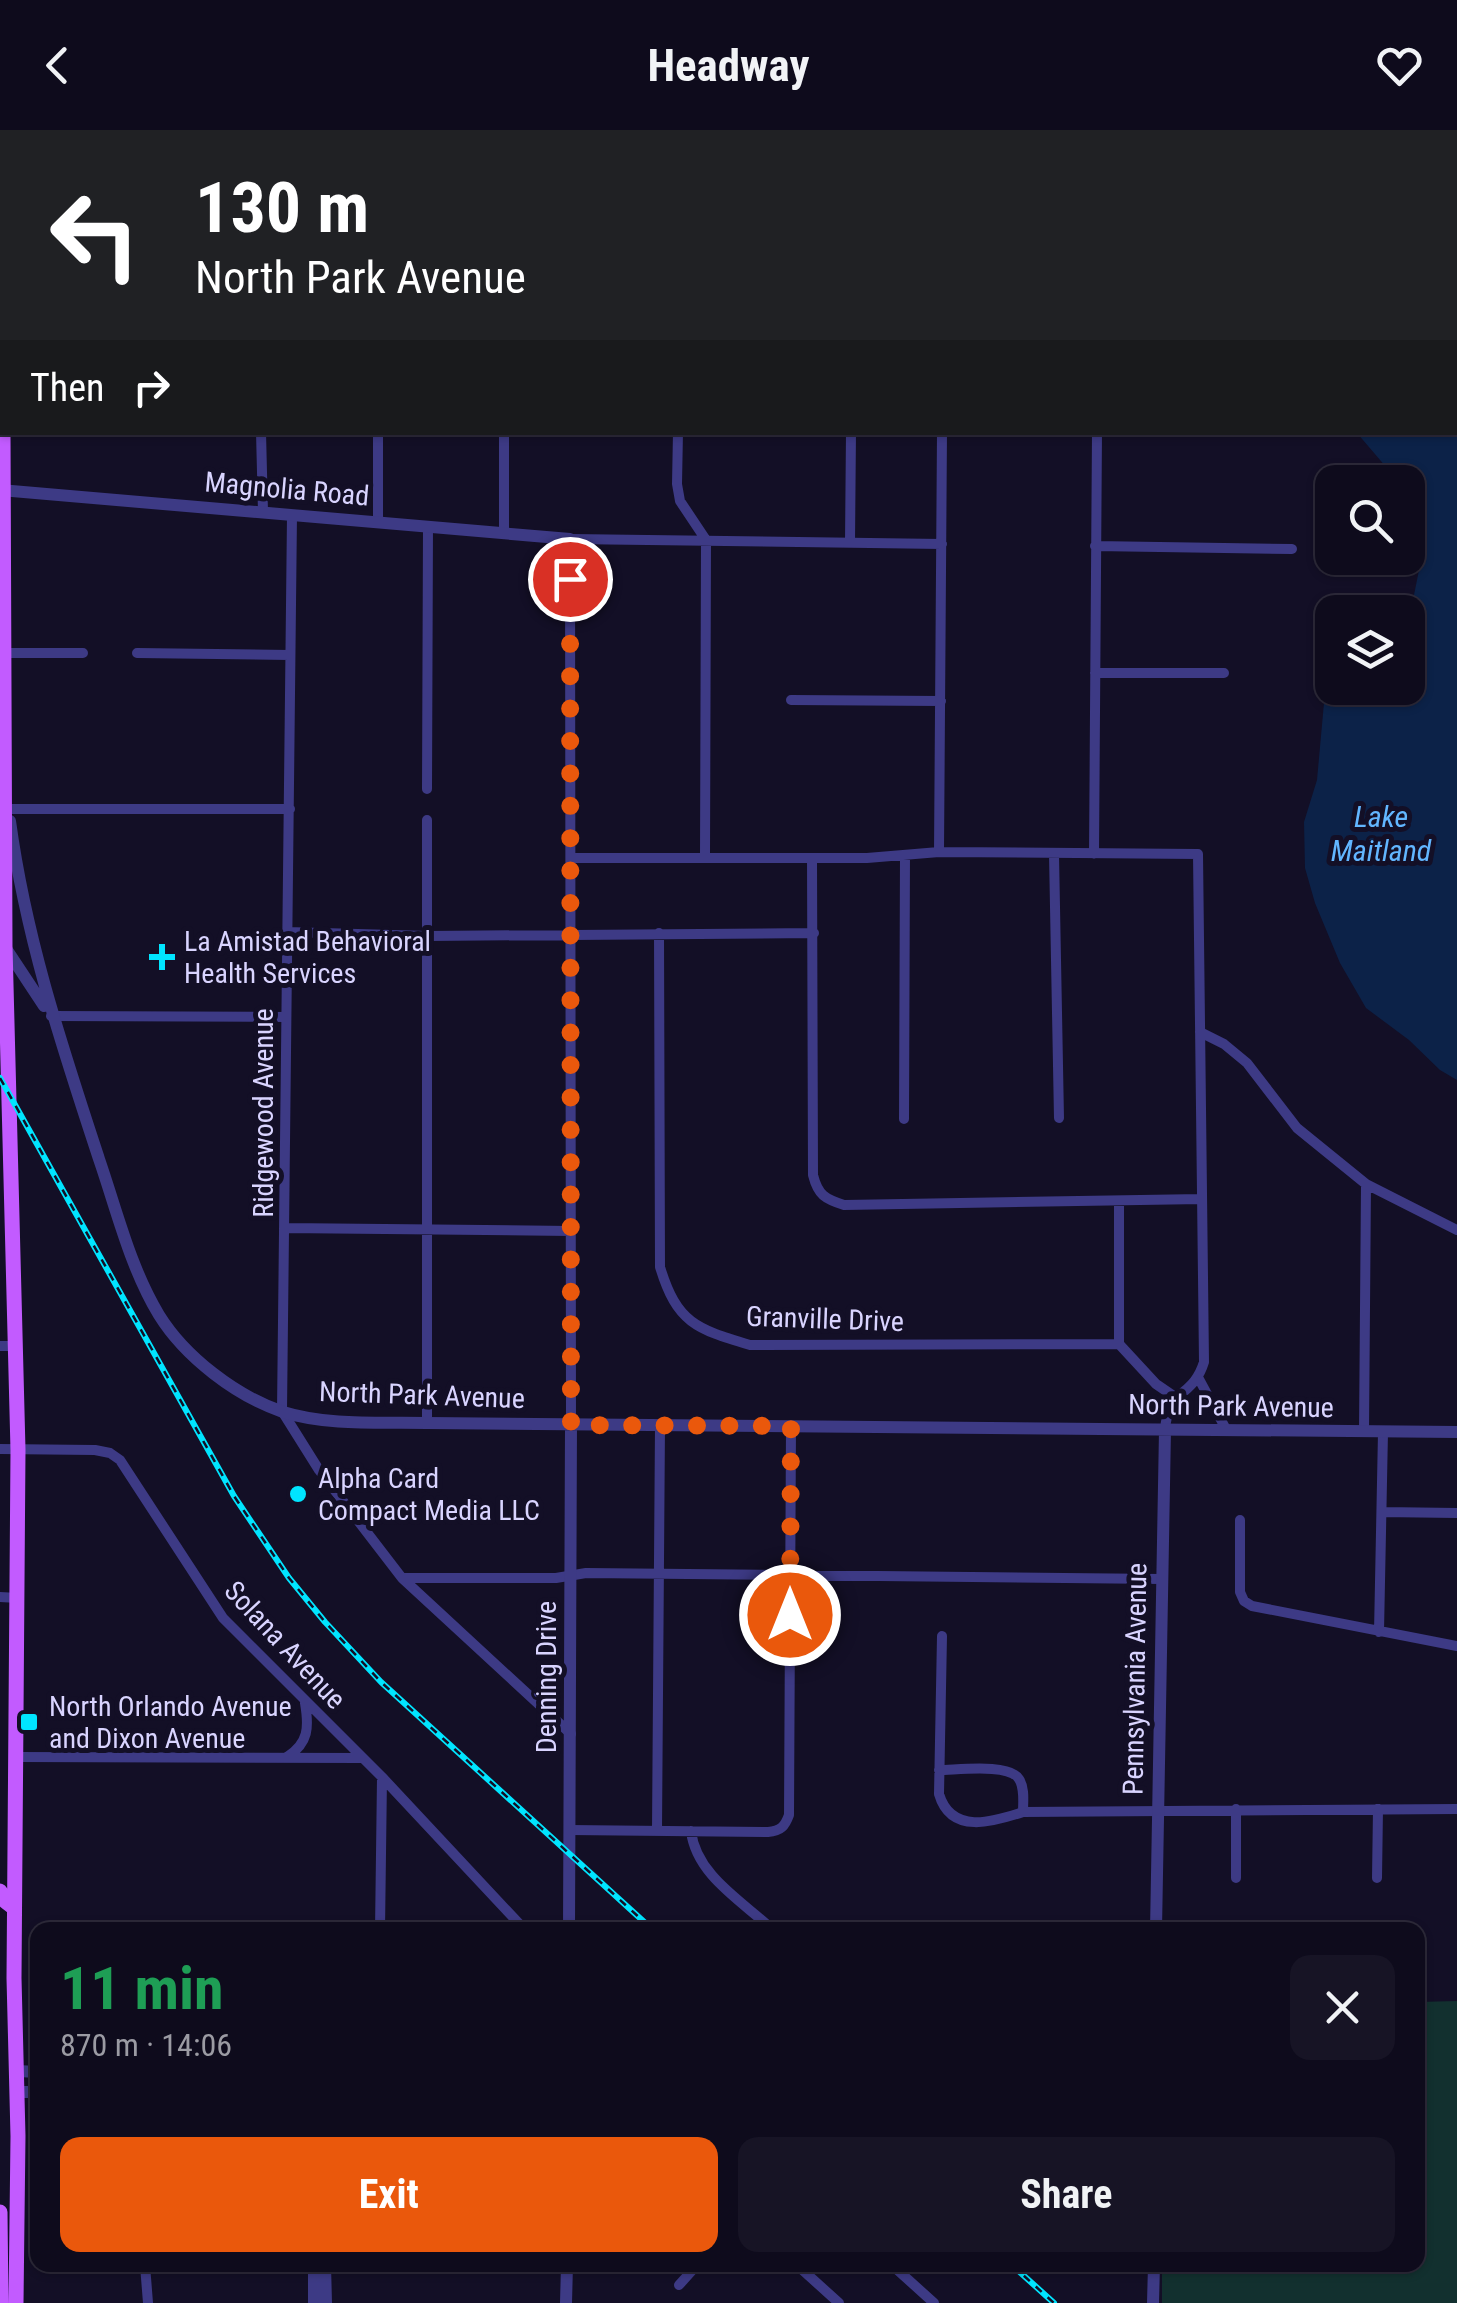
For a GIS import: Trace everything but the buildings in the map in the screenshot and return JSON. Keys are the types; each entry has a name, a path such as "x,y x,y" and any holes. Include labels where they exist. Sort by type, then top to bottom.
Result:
{"main road":[{"path":"3,435 2,942 8,1346 18,1450 17,1757 8,2071 16,2303"},
{"path":"0,1891 14,1908"},
{"path":"0,2212 0,2303"}],"street":[{"path":"261,435 263,512"},
{"path":"378,435 378,522"},
{"path":"504,435 504,534"},
{"path":"678,435 680,501 706,540 705,858"},
{"path":"850,542 851,435"},
{"path":"938,852 942,435"},
{"path":"1094,854 1097,435"},
{"name":"Magnolia Road","path":"2,490 570,539"},
{"name":"Ridgewood Avenue","path":"282,1411 292,516"},
{"path":"428,526 428,789"},
{"path":"571,1425 570,539 942,544"},
{"path":"1096,546 1292,549"},
{"path":"1,652 83,654"},
{"path":"137,653 290,655"},
{"path":"1095,673 1224,673"},
{"path":"791,700 941,702"},
{"name":"North Park Avenue","path":"2,772 22,897 51,1016 135,1268 158,1313 208,1369 282,1411 312,1418 427,1423 1457,1432"},
{"path":"8,809 290,809"},
{"path":"427,820 427,1423"},
{"path":"572,858 812,859 938,852 1198,854 1204,1362 1199,1379 1174,1397 1167,1410 1165,1430"},
{"path":"904,1119 905,854"},
{"path":"1054,854 1059,1118"},
{"path":"812,859 813,1175 824,1199 844,1205 1202,1199"},
{"path":"288,932 428,936 814,933"},
{"name":"Granville Drive","path":"659,933 660,1267 670,1297 685,1318 715,1334 750,1344 1119,1344"},
{"name":"North Park Avenue","path":"2,942 51,1016"},
{"path":"51,1016 286,1017"},
{"path":"1200,1032 1247,1062 1297,1128 1366,1184 1457,1230"},
{"path":"1364,1432 1366,1184"},
{"path":"1119,1202 1119,1344 1156,1384 1174,1397"},
{"path":"284,1228 571,1231"},
{"path":"1199,1379 1226,1430"},
{"path":"282,1411 319,1470 402,1578 572,1734"},
{"name":"Denning Drive","path":"569,1922 571,1425"},
{"path":"657,1830 660,1426"},
{"path":"569,1830 768,1832 786,1825 791,1426"},
{"name":"Pennsylvania Avenue","path":"1156,1922 1165,1430"},
{"path":"1379,1632 1383,1432"},
{"name":"Solana Avenue","path":"0,1449 96,1450 120,1460 223,1618 382,1777 518,1922"},
{"path":"1382,1512 1457,1513"},
{"path":"1240,1520 1240,1592 1252,1606 1457,1646"},
{"path":"402,1578 659,1574 1162,1580"},
{"path":"0,1597 18,1598"},
{"path":"942,1636 939,1794 943,1808 970,1824 992,1823 1024,1812 1457,1809"},
{"path":"286,1758 297,1751 308,1733 305,1702"},
{"path":"17,1757 363,1758"},
{"path":"940,1770 1002,1769 1014,1773 1020,1780 1024,1812"},
{"path":"380,1922 382,1777"},
{"path":"1236,1809 1236,1878"},
{"path":"1376,1878 1378,1809"},
{"path":"691,1830 693,1849 704,1868 764,1922"},
{"path":"146,2272 148,2303"},
{"path":"314,2272 314,2303"},
{"path":"325,2272 326,2303"},
{"path":"566,2303 567,2272"},
{"path":"679,2284 691,2272"},
{"path":"805,2272 839,2303"},
{"path":"900,2272 934,2303"},
{"path":"1153,2303 1154,2272"}],"green space":[{"path":"1457,2001 1457,2303 1162,2303 1162,2272 1425,2272 1425,2002"}],"water":[{"name":"Lake Maitland","path":"1359,435 1457,435 1457,1080 1366,1008 1340,963 1305,868 1304,822 1317,780 1324,705 1425,705 1425,595 1414,595 1418,575 1425,575 1425,465 1384,465"}],"railway":[{"path":"0,1078 234,1496 289,1578 381,1682 644,1922"},
{"path":"1020,2272 1054,2303"}],"place":[{"name":"La Amistad Behavioral Health Services","path":"162,957"},
{"name":"Alpha Card Compact Media LLC","path":"298,1494"},
{"name":"North Orlando Avenue and Dixon Avenue","path":"29,1722"}],"route":[{"path":"570,579 571,1425 791,1426 790,1615"}]}
